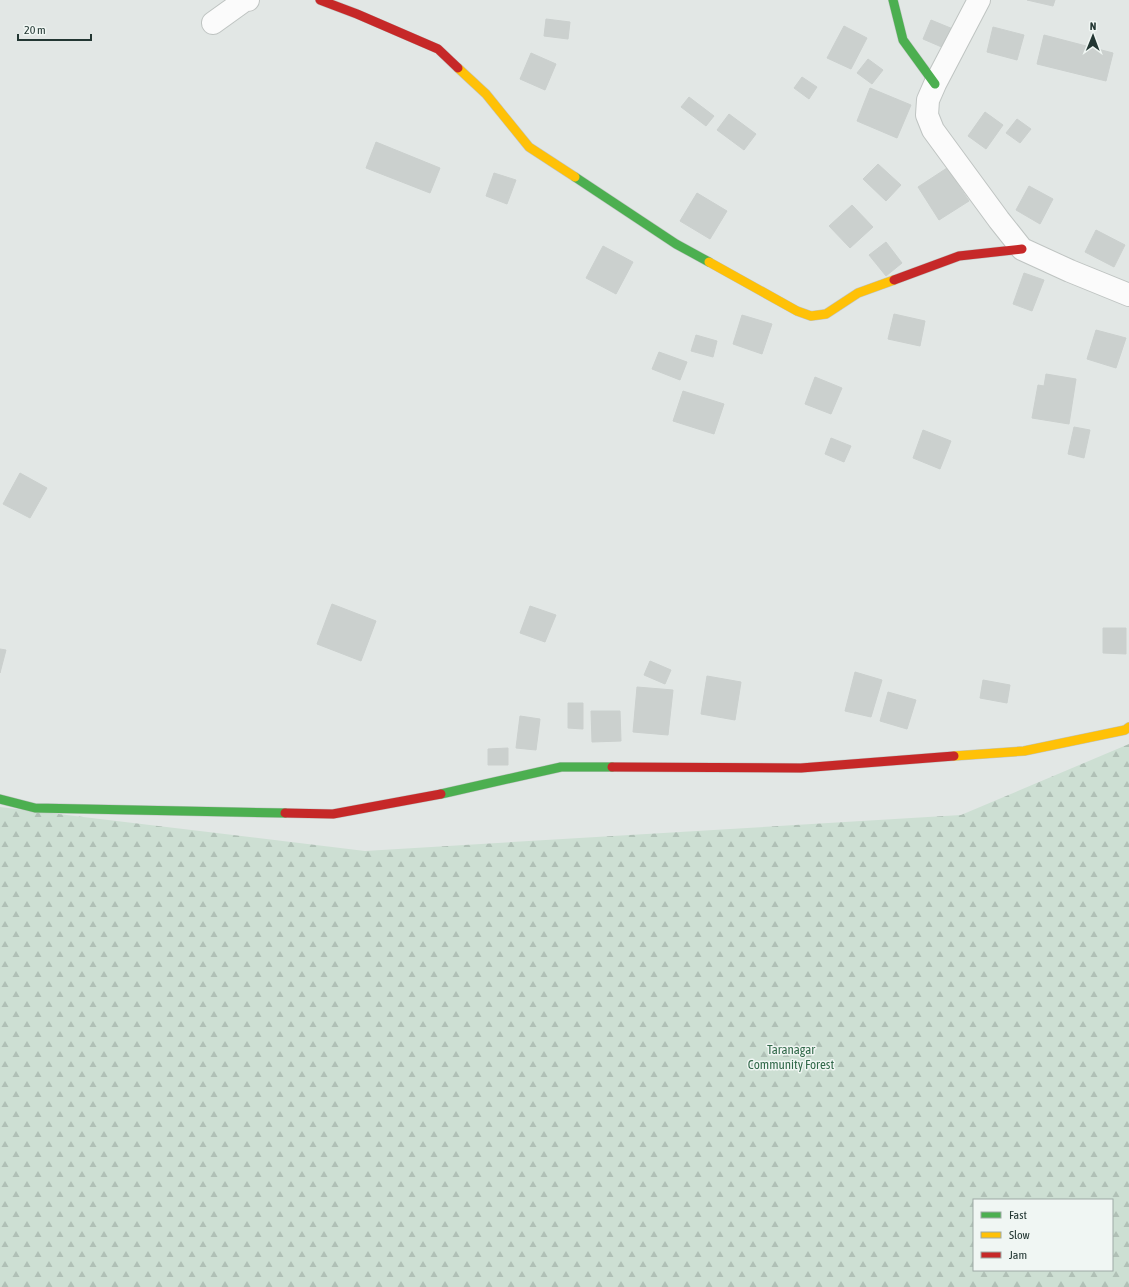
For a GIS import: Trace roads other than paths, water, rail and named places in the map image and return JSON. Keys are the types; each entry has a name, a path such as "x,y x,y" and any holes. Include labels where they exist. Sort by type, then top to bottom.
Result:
{"street":[{"path":"213,23 245,0 248,0"},
{"path":"320,0 357,14 438,49 486,94 529,146 676,244 797,311 811,316 826,314 858,293 959,256 1022,249"},
{"path":"893,0 903,40 935,84"},
{"path":"979,0 928,100 928,115 933,130 1022,249 1070,271 1129,295"},
{"path":"0,799 35,808 333,814 460,790 561,767 801,768 1024,751 1125,730 1129,727"}],"park label":[{"name":"Taranagar Community Forest","path":"791,1056"}]}
